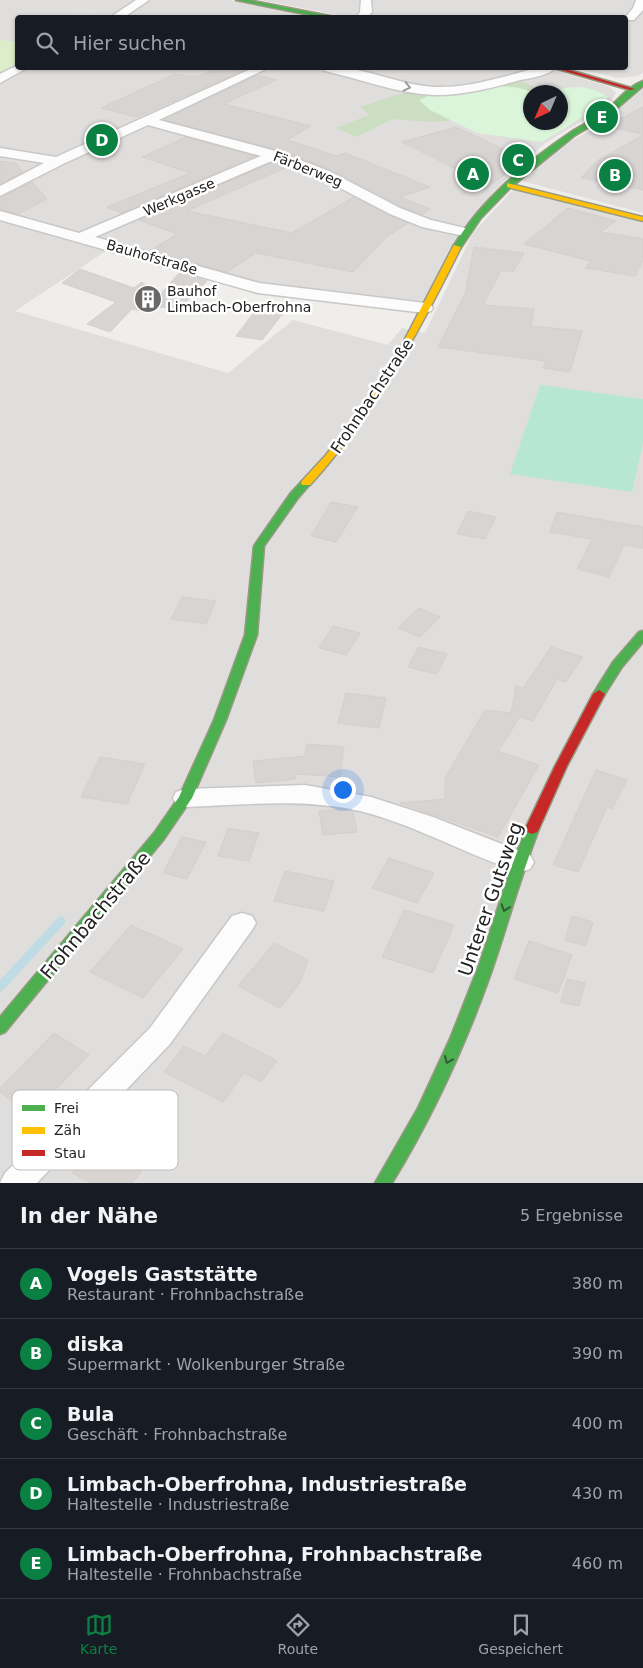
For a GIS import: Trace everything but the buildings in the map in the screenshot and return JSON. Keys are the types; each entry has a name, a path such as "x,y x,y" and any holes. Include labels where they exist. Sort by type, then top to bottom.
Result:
{"street":[{"path":"118,15 144,0"},
{"path":"239,0 321,15"},
{"path":"364,15 366,12 366,0"},
{"path":"630,18 638,9 641,0"},
{"path":"0,79 17,70"},
{"path":"0,192 58,161 258,70"},
{"path":"338,70 436,91 480,85 541,70"},
{"path":"564,70 632,89"},
{"name":"Frohnbachstraße","path":"0,1028 159,836 185,798 220,720 251,635 259,546 294,496 332,457 378,393 412,337 464,232 510,185 573,134 611,110 632,89 643,82"},
{"name":"Färberweg","path":"146,120 274,155 324,174 395,211 427,224 464,232"},
{"path":"0,152 58,161"},
{"name":"Werkgasse","path":"82,237 274,155"},
{"path":"510,185 643,219"},
{"name":"Bauhofstraße","path":"0,215 258,288 425,308"},
{"name":"Unterer Gutsweg","path":"383,1183 399,1160 444,1069 478,988 540,811 575,739 626,650 643,635"},
{"path":"185,798 305,794 362,803 424,823 521,862"},
{"path":"107,1090 160,1036 242,923"},
{"path":"16,1183 29,1170"}],"shaded area":[{"path":"0,0 229,0 310,15 15,15 15,70 554,70 610,87 616,93 608,105 568,129 568,85 523,85 523,130 567,130 544,144 493,192 464,232 425,308 258,288 109,249 15,311 228,373 293,320 388,345 402,328 425,333 473,233 513,190 643,223 643,1183 0,1183"},
{"path":"64,0 97,3 93,7 103,8 97,14 68,11 71,8 55,7"},
{"path":"260,0 643,0 643,73 637,76 618,78 584,70 628,70 628,15 338,15"},
{"path":"643,89 643,213 522,181 570,142 598,126"},
{"path":"600,131 633,140 597,161 582,178 643,190 643,209 539,185 531,180 560,153"},
{"path":"290,398 341,409 322,433 270,422"},
{"path":"395,402 494,420 464,474 360,454"}],"green space":[{"path":"0,40 15,42 15,64 0,73"},
{"path":"513,78 530,85 523,85 523,94 447,121 432,122 392,119 357,137 336,128 369,115 360,107 415,89 436,91"},
{"path":"491,86 523,89 523,130 562,130 542,142 477,133 430,110 419,100 437,92"},
{"path":"584,87 599,92 608,97 604,104 568,126 568,88"},
{"path":"540,385 643,399 643,442 632,492 510,474"}],"waterway":[{"path":"0,987 61,921"}],"traffic: fast":[{"path":"239,0 321,15"},
{"path":"457,247 478,216 508,186 541,158 572,135 606,114 643,83"},
{"path":"0,1028 159,836 185,798 220,720 251,635 259,546 294,496 306,483"},
{"path":"599,694 617,665 643,635"},
{"path":"383,1183 424,1112 458,1039 485,968 532,829"}],"traffic: slow":[{"path":"510,185 643,219"},
{"path":"306,483 330,457 372,401 408,341 457,247"}],"traffic: jam":[{"path":"564,70 632,89"},
{"path":"532,829 561,766 599,694"}],"place":[{"name":"Limbach-Oberfrohna, Frohnbachstraße","path":"602,117"},
{"name":"Limbach-Oberfrohna, Industriestraße","path":"102,140"},
{"name":"Bula","path":"518,160"},
{"name":"Vogels Gaststätte","path":"473,174"},
{"name":"diska","path":"615,175"},
{"name":"Bauhof Limbach-Oberfrohna","path":"148,299"}]}
